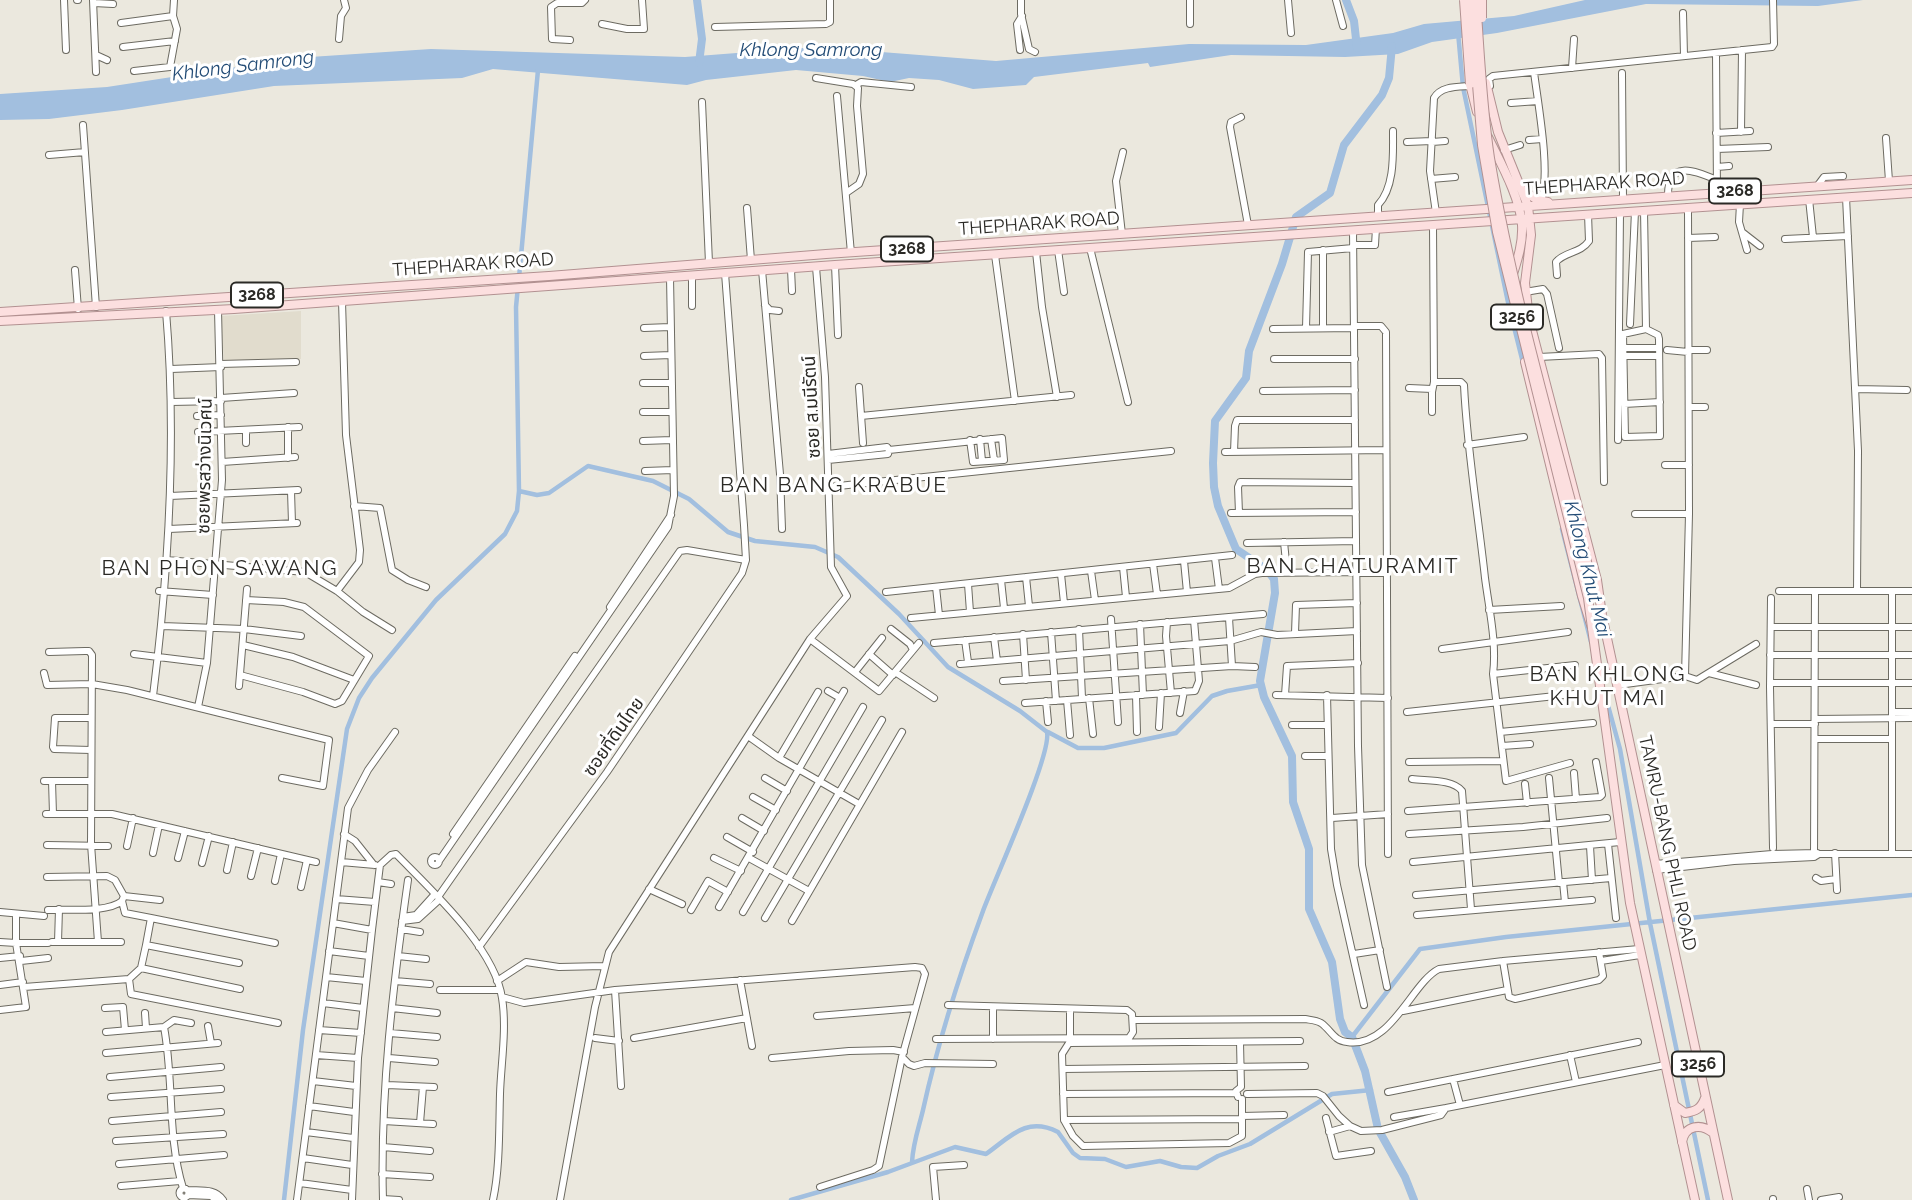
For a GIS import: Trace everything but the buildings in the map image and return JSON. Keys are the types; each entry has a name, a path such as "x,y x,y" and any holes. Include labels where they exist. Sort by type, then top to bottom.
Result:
{"main road":[{"path":"1463,0 1467,6 1483,5 1484,0"},
{"name":"3256","path":"1463,0 1466,86 1503,170 1514,207 1525,218 1531,235 1525,292 1529,319 1591,556 1595,581"},
{"name":"3256","path":"1470,0 1482,145 1495,220 1588,598 1632,915 1695,1200"},
{"name":"3256","path":"1476,0 1487,135 1501,219 1595,581"},
{"name":"3256","path":"1484,0 1486,83 1494,121 1528,206 1511,284 1511,300 1550,467 1592,628"},
{"path":"1477,210 1493,201 1503,187 1503,170"},
{"name":"THEPHARAK ROAD","path":"0,312 78,309 1668,195 1912,180"},
{"path":"1523,190 1541,201 1558,204"},
{"name":"THEPHARAK ROAD","path":"0,321 342,302 762,270 1912,193"},
{"path":"1531,235 1547,216"},
{"path":"1511,219 1522,232"},
{"path":"1166,231 1167,243"},
{"name":"TAMRU-BANG PHLI ROAD","path":"1595,581 1728,1200"},
{"path":"1674,1105 1689,1113 1703,1105 1706,1098"},
{"path":"1682,1142 1683,1135 1693,1128 1702,1127 1713,1133"}],"street":[{"path":"64,0 66,50"},
{"path":"134,71 170,67 177,29 173,16 174,0"},
{"path":"339,39 341,16 346,8 344,0"},
{"path":"570,40 552,39 551,8 554,4 582,3 585,0"},
{"path":"602,24 626,29 644,29 642,0"},
{"path":"715,27 826,24 830,21 830,0"},
{"path":"1021,0 1030,50 1035,52"},
{"path":"1190,0 1190,24"},
{"path":"1288,0 1291,33"},
{"path":"1336,0 1343,26"},
{"path":"1494,121 1490,78 1773,46 1773,0"},
{"path":"96,72 94,1 113,4"},
{"path":"1683,13 1684,56"},
{"path":"121,23 173,16"},
{"path":"1020,50 1017,24 1022,16"},
{"path":"1572,68 1574,39"},
{"path":"123,47 175,41"},
{"path":"1741,131 1742,50"},
{"path":"1716,53 1717,192"},
{"path":"96,55 107,60"},
{"path":"1534,72 1542,139 1544,188 1541,201"},
{"path":"1622,74 1623,199"},
{"path":"816,78 856,85 861,82 911,86"},
{"path":"846,193 859,184 863,174 856,85"},
{"path":"1436,213 1432,179 1434,98 1443,89 1466,86"},
{"path":"838,96 851,253"},
{"path":"1511,103 1538,101"},
{"path":"702,102 709,263"},
{"path":"1241,117 1231,122 1230,127 1248,225"},
{"path":"83,125 96,307"},
{"path":"1378,216 1378,205 1389,183 1393,131"},
{"path":"1716,133 1750,131"},
{"path":"1886,138 1889,181"},
{"path":"1529,140 1542,139"},
{"path":"1407,142 1445,141"},
{"path":"1504,150 1520,145"},
{"path":"1717,149 1768,147"},
{"path":"49,155 85,152"},
{"path":"1122,234 1116,181 1123,152"},
{"path":"1717,167 1729,166"},
{"path":"1668,195 1668,182 1672,176 1682,171 1701,172 1717,180"},
{"path":"1818,185 1824,177 1843,176"},
{"path":"1432,179 1455,177"},
{"path":"1846,197 1858,451 1857,591"},
{"path":"1809,199 1812,237"},
{"path":"1740,204 1742,232 1747,250"},
{"path":"1685,676 1689,514 1688,207"},
{"path":"747,208 751,260"},
{"path":"1630,324 1639,210"},
{"path":"1639,210 1646,329"},
{"path":"1618,440 1620,212"},
{"path":"1557,275 1556,262 1560,257 1580,251 1589,241 1588,214"},
{"path":"1432,412 1433,225"},
{"path":"1306,328 1308,252 1375,245 1376,229"},
{"path":"1353,230 1362,865 1388,987"},
{"path":"1742,232 1760,246"},
{"path":"1784,239 1848,236"},
{"path":"1688,237 1715,237"},
{"path":"1090,248 1128,402"},
{"path":"1058,250 1064,292"},
{"path":"1323,250 1323,328"},
{"path":"1036,252 1057,397"},
{"path":"995,255 1015,401"},
{"path":"835,265 838,335"},
{"name":"ซอย ส.มนีรัตน์","path":"810,639 847,596 832,573 824,357 816,267"},
{"path":"790,269 792,291"},
{"path":"75,270 78,309"},
{"path":"762,270 780,474 782,529"},
{"path":"403,919 414,921 438,897 680,551 746,560 725,273"},
{"path":"692,275 692,306"},
{"path":"438,859 671,516 674,496 670,277"},
{"path":"1525,292 1543,289 1547,294 1559,348"},
{"path":"337,591 359,562 343,392 342,302"},
{"path":"764,303 768,309 779,312"},
{"name":"ซอยพรสว่างนิเวศน์","path":"198,707 207,663 221,495 218,310"},
{"path":"153,696 162,626 162,591 169,529 171,369 166,311"},
{"path":"1273,329 1381,326 1385,329 1388,854"},
{"path":"644,328 670,327"},
{"path":"1646,329 1658,335 1659,348 1660,436 1625,437 1623,334 1646,329"},
{"path":"1623,352 1659,348"},
{"path":"1667,350 1707,350"},
{"path":"1623,352 1659,356"},
{"path":"1539,357 1599,354 1602,358 1604,482"},
{"path":"644,356 671,355"},
{"path":"1274,359 1354,359"},
{"path":"171,369 296,362"},
{"path":"1409,388 1461,382 1464,385 1467,445 1489,610 1503,761 1508,783 1570,763"},
{"path":"643,383 671,383"},
{"path":"859,387 863,443"},
{"path":"1855,389 1906,390"},
{"path":"1263,391 1355,390"},
{"path":"171,402 294,393"},
{"path":"861,416 1071,395"},
{"path":"1623,404 1660,402"},
{"path":"1689,407 1705,407"},
{"path":"643,412 671,412"},
{"path":"197,416 221,415"},
{"path":"1234,452 1237,420 1355,420"},
{"path":"222,462 292,457 288,427"},
{"path":"198,432 299,427"},
{"path":"246,430 246,443"},
{"path":"1467,445 1524,437"},
{"path":"828,457 888,454 889,450 970,440 1002,438 1004,460 972,462 970,440"},
{"path":"980,439 982,461"},
{"path":"643,441 672,440"},
{"path":"1225,452 1386,450"},
{"path":"830,487 1171,451"},
{"path":"1665,465 1689,465"},
{"path":"645,471 673,470"},
{"path":"1355,483 1240,482 1235,513 1356,512"},
{"path":"169,529 294,523 294,491 170,496"},
{"path":"354,506 380,508 392,570 426,587"},
{"path":"1635,514 1689,514"},
{"path":"1247,543 1356,541"},
{"path":"1284,542 1285,573"},
{"path":"886,592 1232,555"},
{"path":"1215,558 1219,589"},
{"path":"167,560 305,572 392,630"},
{"name":"ซอยที่ดินไทย","path":"479,947 607,772 742,573 746,560"},
{"path":"1184,561 1187,592"},
{"path":"1153,564 1157,594"},
{"path":"1123,567 1126,597"},
{"path":"1091,571 1095,600"},
{"path":"911,618 1229,588 1262,573 1387,573"},
{"path":"1061,574 1064,603"},
{"path":"1026,577 1030,606"},
{"path":"1001,580 1004,608"},
{"path":"968,584 971,612"},
{"path":"936,587 939,615"},
{"path":"239,686 247,589"},
{"path":"162,591 213,595"},
{"path":"1779,591 1912,591"},
{"path":"1815,591 1815,854"},
{"path":"1892,591 1892,853"},
{"path":"1771,598 1773,848"},
{"path":"240,675 303,692 335,704 342,701 369,656 297,604 246,600"},
{"path":"1295,634 1296,605 1357,603"},
{"path":"1489,610 1561,606"},
{"path":"933,643 1079,629 1111,622 1140,624 1263,614"},
{"path":"1229,618 1232,666"},
{"path":"1025,702 1195,691 1198,688 1194,620"},
{"path":"1111,622 1118,722"},
{"path":"1167,622 1171,693"},
{"path":"1137,732 1141,672 1140,624"},
{"path":"162,626 244,629 301,636"},
{"path":"1771,627 1912,627"},
{"path":"891,629 910,644 913,650"},
{"path":"1079,629 1081,677 1093,734"},
{"path":"960,664 1230,641 1261,632 1277,635 1357,631"},
{"path":"1051,632 1056,701"},
{"path":"1442,649 1568,632"},
{"path":"1023,634 1026,680"},
{"path":"994,637 997,661"},
{"path":"855,672 882,638"},
{"path":"560,1200 598,992 604,966 614,942 810,639 879,691 919,643"},
{"path":"965,640 968,662"},
{"path":"1618,685 1685,676 1697,680 1756,644"},
{"path":"243,645 293,657 355,680"},
{"path":"49,652 89,652 92,656 91,846 98,942"},
{"path":"134,654 207,663"},
{"path":"869,654 894,674 934,698"},
{"path":"1770,655 1912,655"},
{"path":"1285,695 1286,669 1290,664 1358,663"},
{"path":"1493,674 1575,665"},
{"path":"1003,681 1232,666 1255,667"},
{"path":"44,673 47,685 92,684 153,696 329,740 323,786 282,778"},
{"path":"1709,673 1756,685"},
{"path":"1770,683 1912,683"},
{"path":"719,907 842,695 828,691"},
{"path":"1180,713 1184,691"},
{"path":"779,758 818,692"},
{"path":"1159,727 1161,693"},
{"path":"1407,712 1574,694"},
{"path":"1276,695 1388,698"},
{"path":"1327,695 1331,849 1364,1005"},
{"path":"1068,700 1070,735"},
{"path":"1046,701 1048,722"},
{"path":"743,912 863,707"},
{"path":"1771,724 1912,712"},
{"path":"1892,715 1912,718"},
{"path":"91,718 55,718 52,746 54,749 91,750"},
{"path":"765,919 882,720"},
{"path":"1500,732 1593,723"},
{"path":"1292,725 1327,725"},
{"path":"297,1200 348,808 368,770 395,732"},
{"path":"792,921 902,732"},
{"path":"748,736 779,758 859,804"},
{"path":"1815,739 1892,738"},
{"path":"1502,746 1530,744"},
{"path":"1304,756 1328,756"},
{"path":"1409,762 1503,761"},
{"path":"1408,811 1602,795 1596,762"},
{"path":"1574,773 1576,799"},
{"path":"765,778 787,791"},
{"path":"1549,778 1556,849 1565,902"},
{"path":"1412,779 1457,786 1462,791 1471,909"},
{"path":"44,781 91,781"},
{"path":"52,781 50,814 112,814 316,862"},
{"path":"1525,784 1527,803"},
{"path":"753,797 776,810"},
{"path":"1332,818 1388,814"},
{"path":"127,846 133,818"},
{"path":"742,818 764,831"},
{"path":"1409,834 1607,818"},
{"path":"153,853 159,825"},
{"path":"178,858 185,831"},
{"path":"344,834 355,841 377,865 378,882 358,1058 352,1200"},
{"path":"202,863 209,836"},
{"path":"727,837 769,869 809,891"},
{"path":"227,870 233,842"},
{"path":"1413,862 1620,842"},
{"path":"1608,844 1616,918"},
{"path":"47,845 108,846"},
{"path":"1590,846 1592,880"},
{"path":"251,876 258,848"},
{"path":"1835,853 1837,890"},
{"path":"275,881 281,854"},
{"path":"341,862 377,865 396,854 438,897 488,959 501,993 500,1107 493,1200"},
{"path":"1656,867 1815,854 1912,854"},
{"path":"714,858 741,871"},
{"path":"301,887 307,860"},
{"path":"47,877 107,876 115,880 123,898 125,913 275,943"},
{"path":"1416,895 1611,878"},
{"path":"1816,878 1821,881 1836,879"},
{"path":"399,1200 383,1199 382,1174 392,1008 408,880"},
{"path":"691,910 708,881 728,892"},
{"path":"378,882 391,884"},
{"path":"649,889 682,904"},
{"path":"123,898 160,900"},
{"path":"0,912 16,914 46,913 59,909 96,909 118,904 123,898"},
{"path":"336,899 375,902"},
{"path":"1417,915 1592,900"},
{"path":"53,942 59,909"},
{"path":"0,1010 26,1007 16,943 16,914"},
{"path":"0,985 129,979 141,968 151,919"},
{"path":"333,923 372,930"},
{"path":"401,929 420,932"},
{"path":"0,942 121,942"},
{"path":"146,945 239,962"},
{"path":"1354,954 1380,950"},
{"path":"329,951 369,956"},
{"path":"1503,961 1509,997 1515,999 1599,981 1603,976 1599,952"},
{"path":"1133,1020 1305,1019 1322,1024 1340,1041 1355,1043 1384,1028 1403,1011 1435,971 1445,967 1599,952 1640,952"},
{"path":"1601,961 1640,952"},
{"path":"398,956 426,959"},
{"path":"0,958 48,958"},
{"path":"497,981 526,962 559,967 604,966"},
{"path":"440,990 501,993 524,1003 615,990 920,967 925,974 903,1055 879,1166 820,1187"},
{"path":"141,968 240,989"},
{"path":"326,977 366,981"},
{"path":"129,979 131,993 278,1023"},
{"path":"740,980 752,1046"},
{"path":"395,981 430,984"},
{"path":"615,990 621,1086"},
{"path":"1403,1011 1507,990"},
{"path":"323,1003 363,1008"},
{"path":"936,1039 1129,1038 1133,1032 1131,1011 1127,1010 948,1005"},
{"path":"105,1008 123,1007 125,1030"},
{"path":"993,1007 993,1039"},
{"path":"392,1008 437,1013"},
{"path":"817,1016 915,1008"},
{"path":"1070,1009 1070,1038"},
{"path":"145,1013 146,1028"},
{"path":"634,1038 747,1018"},
{"path":"106,1032 164,1027 174,1020 191,1023"},
{"path":"107,1053 215,1043 208,1026"},
{"path":"164,1027 177,1159 184,1192"},
{"path":"319,1030 361,1033"},
{"path":"390,1033 437,1037"},
{"path":"595,1038 620,1041"},
{"path":"1240,1042 1242,1136 1229,1143 1087,1147 1073,1136 1065,1120 1063,1094 1062,1054 1069,1043 1300,1041"},
{"path":"1388,1093 1638,1042"},
{"path":"772,1058 893,1050 903,1055 909,1064 916,1066 925,1063 993,1064"},
{"path":"316,1055 358,1058"},
{"path":"1570,1055 1576,1082"},
{"path":"389,1058 435,1062"},
{"path":"1394,1117 1665,1065"},
{"path":"1063,1069 1306,1066"},
{"path":"110,1076 221,1067"},
{"path":"1453,1079 1460,1105"},
{"path":"313,1081 356,1086"},
{"path":"387,1086 434,1087"},
{"path":"420,1124 423,1087"},
{"path":"111,1097 221,1089"},
{"path":"1063,1094 1311,1092 1324,1097 1350,1126 1361,1131 1382,1130 1441,1115 1447,1108"},
{"path":"309,1106 354,1112"},
{"path":"112,1121 221,1112"},
{"path":"1065,1120 1284,1115"},
{"path":"1326,1118 1336,1156 1371,1151"},
{"path":"384,1121 433,1124"},
{"path":"1329,1132 1350,1126"},
{"path":"306,1132 353,1138"},
{"path":"116,1141 223,1134"},
{"path":"383,1147 430,1151"},
{"path":"119,1164 224,1155"},
{"path":"303,1158 352,1164"},
{"path":"936,1200 933,1167 964,1165"},
{"path":"382,1174 430,1177"},
{"path":"300,1184 352,1191"},
{"path":"121,1186 184,1192 211,1196 216,1200"},
{"path":"1807,1189 1809,1200"},
{"path":"184,1192 213,1192 223,1200"},
{"path":"1821,1200 1839,1197"}],"shaded area":[{"path":"301,311 301,359 224,363 221,316"}],"water":[{"name":"Khlong Samrong","path":"1585,0 1863,0 1818,6 1646,4 1497,33 1432,42 1398,54 1345,57 1231,55 1150,67 1148,63 1034,77 1026,85 973,89 939,80 909,78 890,82 863,76 796,70 706,80 687,85 493,69 462,78 274,86 122,110 49,119 0,120 0,94 107,87 295,58 431,49 685,57 801,48 996,61 1189,44 1306,45 1393,33 1424,24 1514,16"}],"waterway":[{"path":"697,0 702,39 699,63"},
{"path":"1346,0 1354,21 1357,48"},
{"name":"Khlong Khut Mai","path":"1458,32 1463,87 1523,363"},
{"path":"1392,46 1389,78 1382,95 1344,145 1330,193 1296,217 1282,264 1249,351 1246,378 1215,421 1213,463 1218,506 1236,549 1267,570 1274,579 1275,593 1260,681 1264,697 1292,756 1293,802 1309,849 1309,909 1332,962 1340,1019 1345,1032 1352,1037 1365,1071 1378,1129 1405,1177 1414,1200"},
{"path":"519,278 538,70"},
{"path":"284,1200 303,1030 347,729 359,698 372,678 436,600 505,534 517,511 518,286"},
{"path":"519,491 537,495 549,493 588,466 653,481 689,499 728,532 755,541 815,547 838,557 899,614 948,667 1020,711 1047,732 1041,765 983,911 950,1009 916,1135 912,1162"},
{"name":"Khlong Khut Mai","path":"1562,529 1591,642"},
{"path":"1048,732 1078,748 1104,748 1176,733 1212,696 1261,685"},
{"name":"Khlong Khut Mai","path":"1604,691 1620,749 1650,923 1708,1200"},
{"path":"1352,1037 1420,949 1506,937 1912,895"},
{"path":"791,1200 888,1172 955,1147 986,1154 1011,1135 1027,1127 1037,1126 1058,1132 1073,1153 1080,1158 1105,1159 1126,1167 1160,1161 1197,1168 1218,1156 1250,1144 1332,1094 1371,1090"}],"district":[{"name":"BAN BANG KRABUE","path":"834,486"},
{"name":"BAN CHATURAMIT","path":"1353,567"},
{"name":"BAN PHON SAWANG","path":"220,569"},
{"name":"BAN KHLONG KHUT MAI","path":"1608,687"}]}
